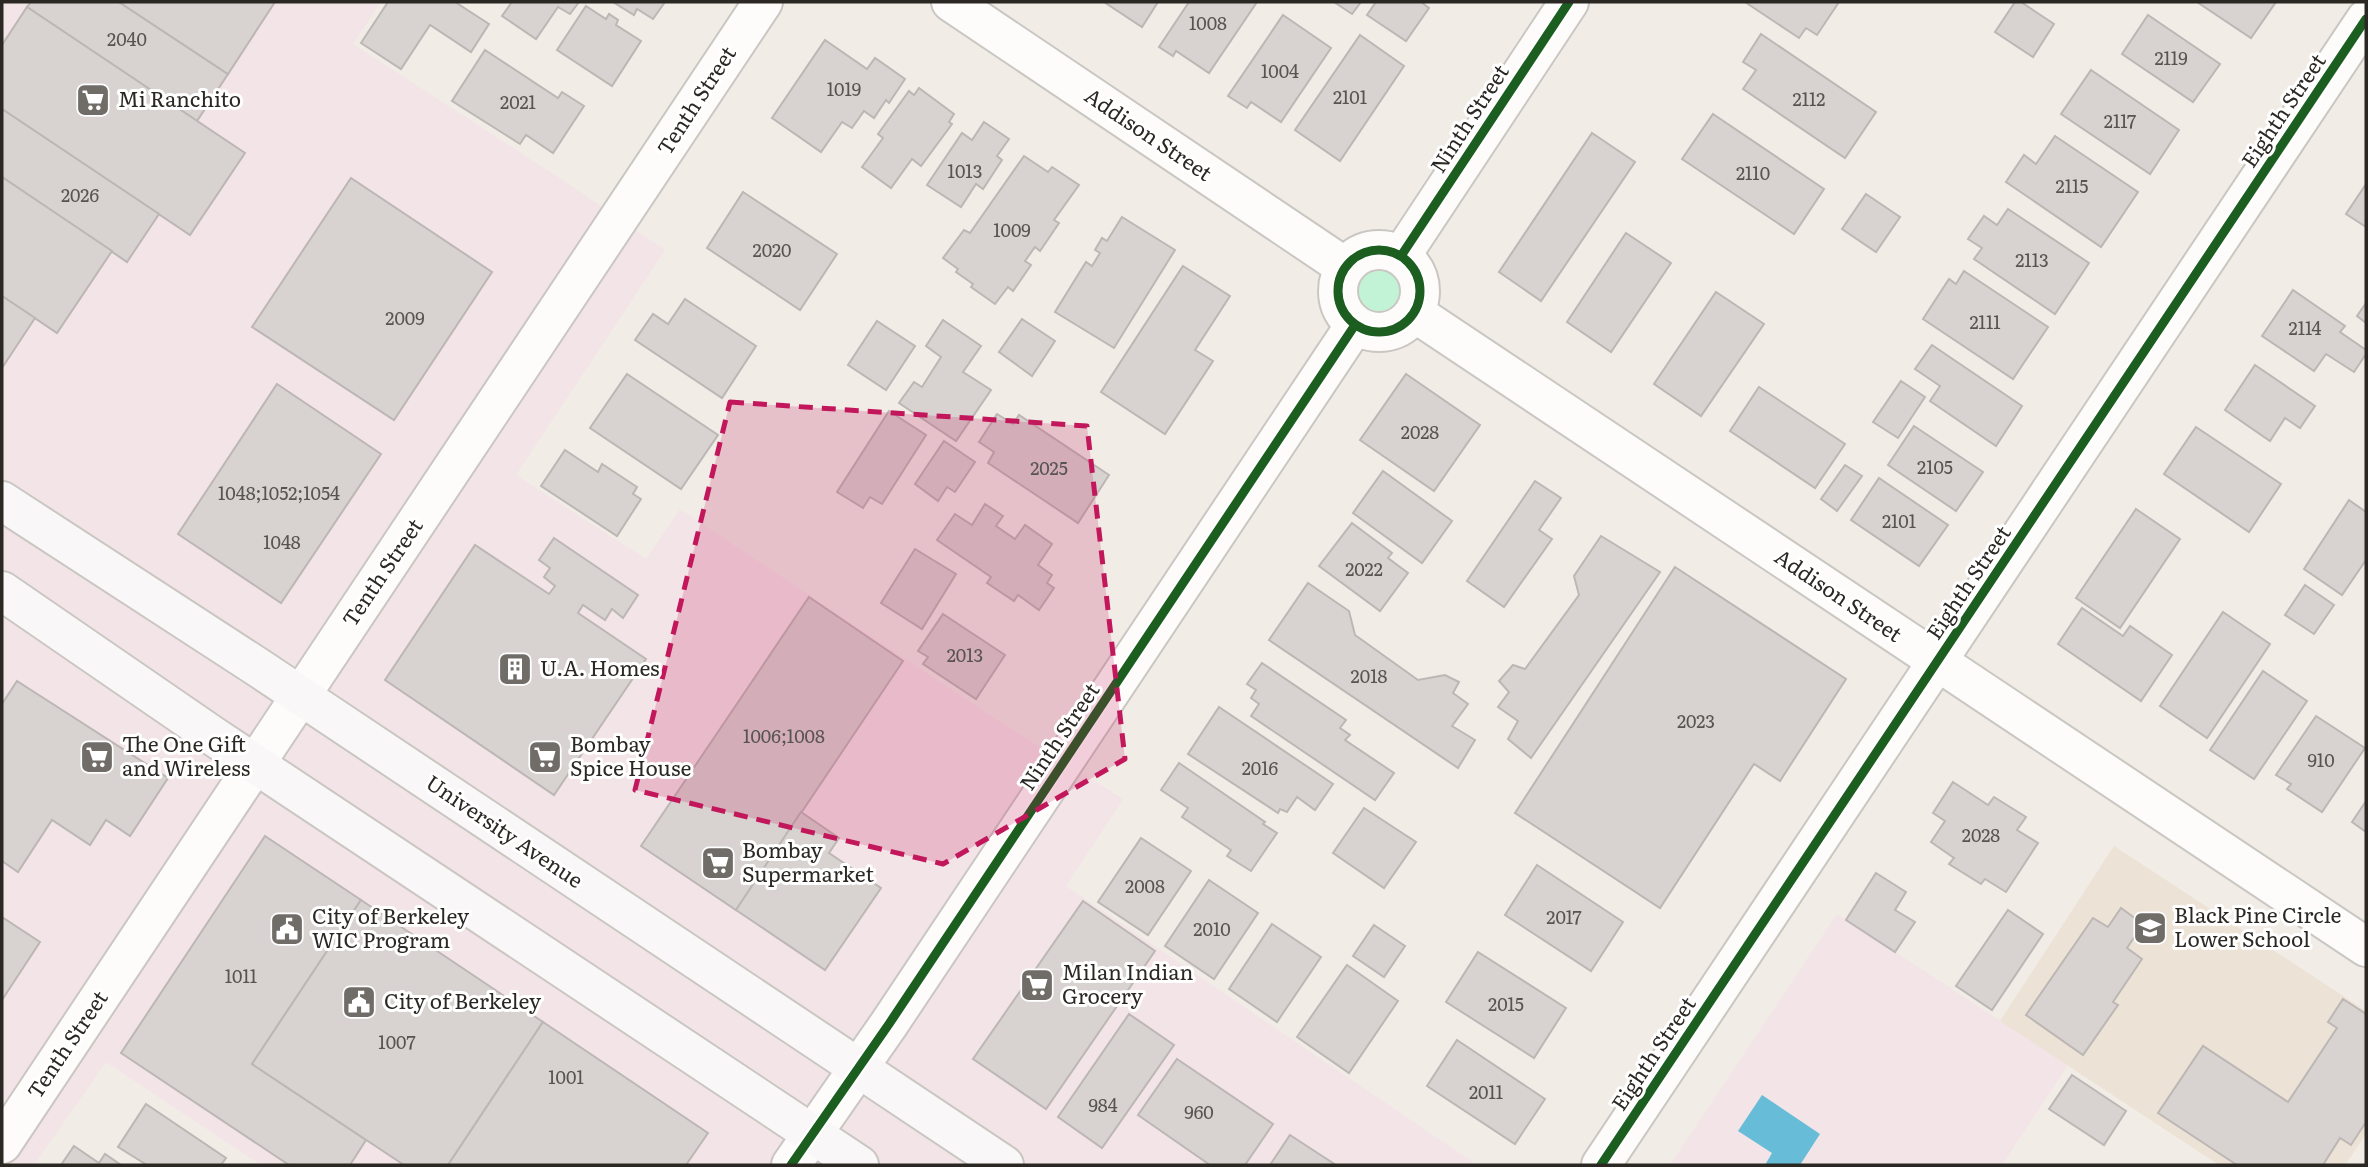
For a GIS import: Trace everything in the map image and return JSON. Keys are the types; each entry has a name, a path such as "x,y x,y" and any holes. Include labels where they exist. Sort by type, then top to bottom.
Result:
{"main road":[{"name":"University Avenue","path":"2,501 1004,1165"},
{"path":"2,591 255,764 859,1165"}],"street":[{"name":"Tenth Street","path":"2,1144 763,2"},
{"name":"Addison Street","path":"951,2 1345,267"},
{"name":"Ninth Street","path":"1401,256 1569,2"},
{"name":"Eighth Street","path":"1601,1165 2366,19"},
{"path":"1381,250 1401,256 1418,276 1420,288 1415,313 1406,323 1381,333 1355,325 1340,305 1339,280 1345,267 1361,254 1371,251 1381,250"},
{"name":"Addison Street","path":"1415,313 2366,947"},
{"name":"Ninth Street","path":"790,1165 858,1068 1355,325"}],"highlighted area":[{"path":"730,402 1087,426 1125,759 943,864 635,790"}],"shaded area":[{"path":"2,2 381,2 353,44 665,250 516,475 646,559 680,509 1002,723 1123,799 1066,886 1477,1165 261,1165 106,1062 34,1165 2,1165"},
{"name":"Black Pine Circle Lower School","path":"2114,846 2366,1011 2366,1134 2345,1165 2219,1165 2000,1021"},
{"path":"1837,914 2068,1065 2002,1165 1670,1165"}],"green space":[{"path":"1384,264 1394,268 1402,276 1406,291 1402,306 1394,314 1374,318 1364,314 1356,306 1352,286 1356,276 1364,268"}],"water":[{"path":"1762,1095 1820,1134 1800,1165 1765,1165 1772,1153 1738,1131"}],"building":[{"path":"31,2 119,2 228,74 197,121 27,7"},
{"path":"119,2 275,2 228,74"},
{"path":"388,2 455,2 489,24 471,52 430,25 401,69 361,43"},
{"path":"512,2 579,2 570,14 558,7 536,39 502,16"},
{"path":"613,2 665,2 653,19 637,9 634,15"},
{"path":"1104,2 1158,2 1142,27"},
{"path":"1189,2 1257,2 1209,73 1176,51 1173,56 1159,47"},
{"path":"1334,2 1361,2 1352,14"},
{"path":"1376,2 1421,2 1429,8 1406,41 1367,15"},
{"path":"1745,2 1839,2 1817,35 1806,28 1799,38"},
{"path":"2015,2 2021,2 2054,24 2033,57 1995,32"},
{"path":"2197,2 2276,2 2251,38"},
{"path":"586,6 606,19 609,14 618,20 616,25 641,41 612,86 557,50"},
{"path":"27,7 245,153 190,235 2,109 2,45"},
{"path":"1283,15 1331,48 1281,122 1251,102 1247,108 1228,96"},
{"path":"2148,15 2220,64 2193,102 2122,54"},
{"path":"1761,34 1876,112 1845,158 1743,89 1756,70 1743,62"},
{"path":"1360,35 1404,66 1340,161 1295,130"},
{"path":"825,40 867,69 875,58 905,79 889,103 886,100 874,118 864,111 852,128 842,122 821,152 772,118"},
{"path":"485,50 558,98 562,92 584,106 553,153 526,135 520,144 452,101"},
{"path":"2091,70 2179,130 2150,174 2061,114"},
{"path":"919,88 954,114 949,122 952,124 921,166 912,159 891,188 862,167 883,138 878,134 909,91 914,95"},
{"path":"2,109 159,214 127,262 2,177"},
{"path":"1713,114 1824,189 1794,234 1682,159"},
{"path":"984,122 1009,139 997,156 1002,160 983,189 976,184 961,207 927,185 962,133 972,140"},
{"path":"1592,133 1635,162 1541,301 1499,272"},
{"path":"2055,136 2138,192 2101,247 2006,182 2024,155 2036,164"},
{"path":"1024,156 1048,172 1052,167 1079,185 1054,220 1059,223 1040,251 1035,247 1025,261 1031,265 1013,291 1008,287 995,304 971,287 973,284 943,258 964,230 970,233"},
{"path":"2,177 112,251 57,333 2,296"},
{"path":"351,178 492,272 394,420 252,327"},
{"path":"2366,184 2366,227 2346,214"},
{"path":"743,192 837,254 800,310 707,248"},
{"path":"1866,194 1900,217 1876,252 1842,229"},
{"path":"2008,209 2089,263 2055,314 1974,259 1982,248 1968,239 1984,216 1997,225"},
{"path":"1122,217 1175,250 1114,348 1055,312 1086,262 1092,266 1100,253 1095,250 1102,238 1107,241"},
{"path":"1626,233 1671,263 1611,352 1567,322"},
{"path":"1183,266 1230,296 1195,350 1213,361 1165,434 1101,392"},
{"path":"1964,271 2048,327 2013,379 1923,319 1949,279 1956,284"},
{"path":"2293,290 2345,326 2340,332 2366,350 2354,372 2326,354 2314,371 2262,336"},
{"path":"1716,292 1764,324 1701,416 1654,384"},
{"path":"2,296 35,318 2,368"},
{"path":"685,299 756,346 722,398 635,340 653,314 668,324"},
{"path":"2366,303 2366,323 2357,316"},
{"path":"1022,319 1055,341 1032,376 999,352"},
{"path":"943,320 981,346 963,372 991,390 956,441 899,403 914,382 922,387 941,357 926,346"},
{"path":"877,321 915,346 886,390 848,365"},
{"path":"1932,345 2022,406 1996,446 1930,401 1940,386 1915,369"},
{"path":"2255,365 2315,406 2300,428 2285,418 2270,441 2225,410"},
{"path":"627,374 718,435 681,489 590,428"},
{"path":"1406,374 1480,425 1434,491 1360,440"},
{"path":"1901,381 1925,397 1898,438 1873,422"},
{"path":"277,384 381,454 281,603 178,534"},
{"path":"1759,387 1845,444 1815,488 1730,431"},
{"path":"889,411 926,435 882,504 870,497 863,508 837,492"},
{"path":"997,414 1013,424 1019,415 1109,475 1078,523 988,463 994,452 979,442"},
{"path":"1914,426 1983,472 1956,511 1888,465"},
{"path":"2196,427 2281,484 2249,532 2164,474"},
{"path":"944,441 975,462 955,492 947,487 938,501 915,484"},
{"path":"565,450 598,472 602,464 637,487 633,494 641,499 617,536 541,486"},
{"path":"1845,465 1862,476 1837,511 1821,499"},
{"path":"1383,471 1452,521 1422,563 1353,513"},
{"path":"1879,478 1948,525 1919,566 1851,520"},
{"path":"1535,481 1561,498 1539,530 1552,539 1504,607 1467,581"},
{"path":"2349,500 2366,512 2366,560 2342,595 2304,569"},
{"path":"985,504 1003,516 996,526 1015,539 1025,525 1052,544 1038,565 1052,575 1047,583 1054,588 1039,610 1018,595 1014,601 987,583 991,577 937,540 955,514 972,525"},
{"path":"2136,509 2180,539 2120,628 2076,598"},
{"path":"1352,523 1392,553 1388,558 1408,573 1380,611 1319,566"},
{"path":"1601,536 1660,572 1531,758 1508,739 1518,721 1498,707 1509,692 1499,681 1513,665 1525,669 1579,595 1574,576"},
{"name":"U.A. Homes","path":"554,538 638,595 623,618 612,609 605,620 583,605 578,613 646,659 554,795 385,680 475,545 549,594 555,586 544,577 550,568 539,560"},
{"path":"915,549 956,574 922,629 881,603"},
{"path":"1675,567 1846,679 1780,781 1754,764 1660,908 1515,813"},
{"path":"1308,583 1349,611 1355,635 1418,680 1445,675 1459,682 1453,693 1468,704 1452,726 1475,740 1458,768 1269,640"},
{"path":"2305,585 2334,605 2314,634 2285,615"},
{"path":"809,597 903,661 736,910 641,846"},
{"path":"2082,608 2123,636 2130,626 2172,655 2141,701 2058,644"},
{"path":"2223,612 2270,644 2207,738 2160,706"},
{"path":"943,614 1005,655 976,699 923,664 928,657 918,651"},
{"path":"1262,663 1346,720 1340,728 1350,735 1345,740 1394,773 1375,800 1251,716 1259,704 1251,698 1256,690 1247,684"},
{"path":"2263,671 2307,701 2254,779 2210,750"},
{"path":"17,681 168,778 130,836 106,820 90,845 52,820 18,872 2,861 2,704"},
{"path":"1219,707 1333,784 1315,810 1297,797 1287,812 1280,809 1278,813 1188,754"},
{"path":"2316,716 2365,748 2322,812 2287,789 2291,784 2276,775"},
{"path":"1179,763 1277,833 1251,871 1227,856 1231,850 1182,817 1188,808 1161,790"},
{"path":"1953,782 1988,805 1994,797 2026,817 2017,830 2038,843 2006,892 1985,879 1981,884 1949,864 1954,858 1931,842 1945,821 1933,813"},
{"path":"2366,801 2366,832 2352,822"},
{"path":"1364,808 1416,842 1384,888 1333,853"},
{"path":"801,812 839,838 829,853 881,888 825,970 736,910"},
{"path":"265,836 361,900 252,1064 366,1140 350,1165 289,1165 121,1053"},
{"path":"1141,838 1191,871 1148,935 1098,902"},
{"path":"1537,865 1623,922 1591,971 1505,915"},
{"path":"1876,873 1906,892 1895,910 1915,922 1895,952 1846,920"},
{"path":"1209,880 1258,913 1214,979 1165,946"},
{"path":"361,900 543,1022 448,1165 404,1165 252,1064"},
{"path":"1083,901 1155,951 1046,1109 973,1059"},
{"path":"2121,908 2143,924 2127,948 2142,959 2113,1002 2118,1005 2083,1055 2026,1015 2093,918 2108,927"},
{"path":"2008,910 2043,934 1992,1010 1956,986"},
{"path":"2,917 40,942 2,1000"},
{"path":"1272,924 1321,957 1277,1022 1229,989"},
{"path":"1374,925 1405,946 1384,977 1353,956"},
{"path":"1478,952 1566,1008 1534,1058 1446,1002"},
{"path":"1347,965 1398,1001 1349,1073 1297,1037"},
{"path":"2343,999 2366,1014 2366,1122 2351,1145 2340,1138 2323,1165 2237,1165 2158,1113 2203,1046 2288,1102 2337,1028 2328,1022"},
{"path":"1129,1014 1174,1045 1102,1148 1058,1117"},
{"path":"543,1022 708,1133 686,1165 448,1165"},
{"path":"1457,1040 1545,1099 1515,1144 1427,1086"},
{"path":"1177,1059 1273,1124 1245,1165 1210,1165 1138,1115"},
{"path":"2072,1075 2126,1111 2104,1145 2049,1109"},
{"path":"146,1104 226,1158 221,1165 147,1165 118,1147"},
{"path":"1290,1135 1316,1152 1336,1165 1270,1165"},
{"path":"74,1146 99,1163 105,1154 121,1165 61,1165"}],"cycle path":[{"path":"1401,256 1569,2"},
{"path":"1601,1165 2366,19"},
{"path":"1379,250 1395,253 1408,262 1417,275 1420,291 1417,307 1408,320 1395,329 1379,332 1363,329 1350,320 1341,307 1338,291 1341,275 1350,262 1363,253 1379,250"},
{"path":"791,1165 889,1024 1355,325"}],"place":[{"name":"Mi Ranchito","path":"93,100"},
{"name":"U.A. Homes","path":"515,669"},
{"name":"The One Gift and Wireless","path":"97,757"},
{"name":"Bombay Spice House","path":"545,757"},
{"name":"Bombay Supermarket","path":"718,863"},
{"name":"Black Pine Circle Lower School","path":"2150,928"},
{"name":"City of Berkeley WIC Program","path":"287,929"},
{"name":"Milan Indian Grocery","path":"1037,985"},
{"name":"City of Berkeley","path":"359,1002"}]}
